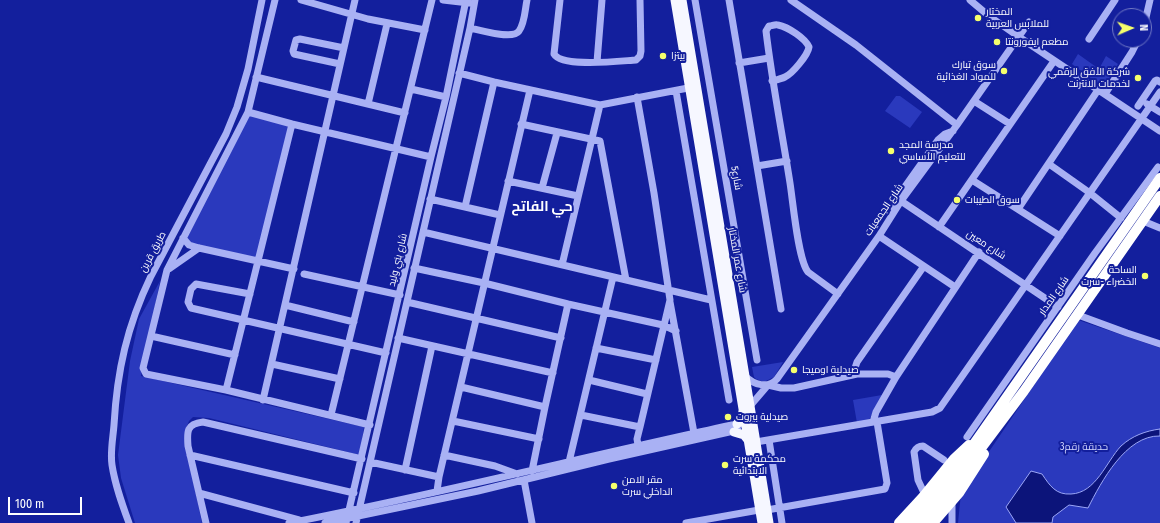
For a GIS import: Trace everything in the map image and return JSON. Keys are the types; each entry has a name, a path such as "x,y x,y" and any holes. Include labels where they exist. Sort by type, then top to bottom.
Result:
{"highway":[{"path":"911,523 939,492 973,439 1160,178"},
{"path":"922,523 943,500 1024,391 1160,196"},
{"path":"933,523 952,502 976,468 987,447 990,436"},
{"path":"899,523 973,439"}],"main road":[{"path":"674,0 688,88 747,407 742,418 742,426 744,435 752,441"},
{"name":"شارع عمر المختار","path":"682,0 745,376 747,407 742,426 752,441 763,510 762,523"},
{"name":"شارع عمر المختار","path":"763,510 769,523"}],"street":[{"name":"طريق قرين","path":"129,523 120,496 112,463 116,399 126,340 142,297 229,128 248,69 262,0"},
{"path":"275,0 248,112 167,270 143,368 146,374 226,390 263,400 370,424"},
{"path":"301,0 387,24 425,30"},
{"path":"263,400 355,0"},
{"path":"331,415 432,0"},
{"path":"443,0 474,2"},
{"path":"470,28 503,34 516,34 519,32 522,24 527,0"},
{"path":"560,0 553,51 555,57 572,62 584,63 636,60 640,56 640,0"},
{"path":"596,62 602,0"},
{"name":"شارع5","path":"695,0 757,360"},
{"path":"729,0 781,309"},
{"path":"791,0 856,45 955,128 940,137 899,195 894,213"},
{"path":"970,0 1054,61 1160,130"},
{"path":"1089,39 1115,0"},
{"name":"شارع بني وليد","path":"347,521 446,97 466,1"},
{"name":"شارع بني وليد","path":"356,520 470,28 474,2"},
{"name":"شارع الجمعيات","path":"747,407 768,385 777,379 879,236 901,201 955,128 1029,22"},
{"path":"368,104 387,24"},
{"path":"772,81 789,75 807,54 809,47 802,39 786,28 774,25 769,26 766,31 769,58 772,81 801,253 805,268 838,294"},
{"path":"340,64 294,54 292,51 296,40 300,39 344,48"},
{"path":"1018,210 1049,164 1134,48"},
{"path":"739,63 769,58"},
{"path":"939,227 1054,61"},
{"path":"459,73 600,105 688,88"},
{"path":"256,78 405,113"},
{"path":"1160,82 1157,80 1155,81 1140,103 1150,106 1160,112"},
{"path":"465,207 494,82"},
{"path":"411,89 446,97"},
{"path":"437,491 492,248 530,90"},
{"path":"676,91 729,400"},
{"path":"752,441 769,440 932,412 940,408 1160,92"},
{"path":"637,97 668,289 694,433"},
{"path":"974,100 1010,124"},
{"path":"562,265 600,105"},
{"path":"248,112 431,157"},
{"path":"226,390 292,124"},
{"path":"521,124 557,133 600,141 626,280"},
{"path":"542,188 557,133"},
{"path":"757,166 786,161"},
{"path":"1049,164 1090,193 1121,218"},
{"name":"شارع المدار","path":"973,439 1058,307 1158,167"},
{"path":"972,180 1060,236"},
{"path":"508,181 578,196"},
{"path":"430,199 500,215"},
{"name":"شارع معين","path":"901,201 1027,284 1058,307"},
{"path":"1143,221 1160,228"},
{"path":"423,232 711,300"},
{"path":"879,236 955,286"},
{"path":"183,238 189,245 199,248 294,269"},
{"path":"167,270 199,248"},
{"path":"686,523 885,489 887,483 875,422 876,412 896,376 979,252"},
{"path":"853,374 857,362 924,266"},
{"path":"414,268 663,325 676,331"},
{"path":"304,274 400,295"},
{"path":"569,462 613,277"},
{"path":"250,294 196,284 191,290 188,302 191,308 244,319 386,354"},
{"path":"731,291 745,288"},
{"path":"638,445 647,394 670,300"},
{"path":"407,302 561,338"},
{"path":"532,471 568,304"},
{"path":"285,305 354,322"},
{"path":"1078,315 1160,344"},
{"path":"151,336 235,355"},
{"path":"398,338 553,373"},
{"path":"405,470 432,346"},
{"path":"596,348 656,360"},
{"path":"272,364 340,380"},
{"path":"745,376 755,384 781,388 794,388 853,374 888,374 896,376"},
{"path":"589,380 647,394"},
{"path":"460,387 545,407"},
{"path":"581,415 640,427"},
{"path":"453,421 539,439"},
{"path":"206,523 190,455 187,433 188,429 194,424 203,422 362,459"},
{"path":"289,523 437,491 524,480 638,445 694,433 742,426"},
{"path":"325,523 356,520 478,487 517,474 742,426"},
{"path":"769,440 782,523"},
{"path":"925,495 918,480 915,449 923,446 944,460"},
{"path":"190,455 354,493"},
{"path":"444,456 495,466 517,474"},
{"path":"370,462 439,477"},
{"path":"524,480 532,523"},
{"path":"199,493 301,521"},
{"path":"952,502 952,523"}],"green space":[{"path":"1078,54 1099,69 1106,56 1118,64 1106,83 1100,85 1072,64"},
{"path":"896,96 900,96 922,112 910,128 885,111"},
{"path":"247,112 292,124 260,261 189,244 186,236"},
{"path":"160,281 141,376 364,427 360,455 209,418 193,417 189,421 185,431 186,446 202,523 135,523 121,478 118,455 130,361 139,319"},
{"name":"حديقة رقم3","path":"1078,320 1160,348 1160,523 958,523 961,493"},
{"path":"783,362 774,377 764,382 754,377 752,367"},
{"path":"882,395 869,420 857,423 853,400"}],"shaded area":[{"path":"1160,429 1160,436 1148,438 1136,443 1126,451 1116,462 1100,486 1088,508 1069,505 1053,517 1052,523 1016,523 1006,507 1031,471 1042,474 1054,489 1061,493 1071,494 1080,492 1094,483 1125,442 1139,434"}],"place":[{"name":"المختار للملابس العربية","path":"978,18"},
{"name":"مطعم ايفورونتا","path":"997,42"},
{"name":"بيتزا","path":"663,56"},
{"name":"سوق تبارك للمواد الغذائية","path":"1004,71"},
{"name":"شركة الأفق الرقمي لخدمات الانترنت","path":"1138,78"},
{"name":"مدرسة المجد للتعليم الأساسي","path":"891,151"},
{"name":"سوق الطيبات","path":"957,200"},
{"name":"الساحة الخضراء -سرت","path":"1145,276"},
{"name":"صيدلية اوميجا","path":"794,370"},
{"name":"صيدلية بيروت","path":"728,417"},
{"name":"محكمة سرت الابتدائية","path":"725,465"},
{"name":"مقر الامن الداخلي سرت","path":"614,486"}],"district":[{"name":"حي الفاتح","path":"542,207"}]}
